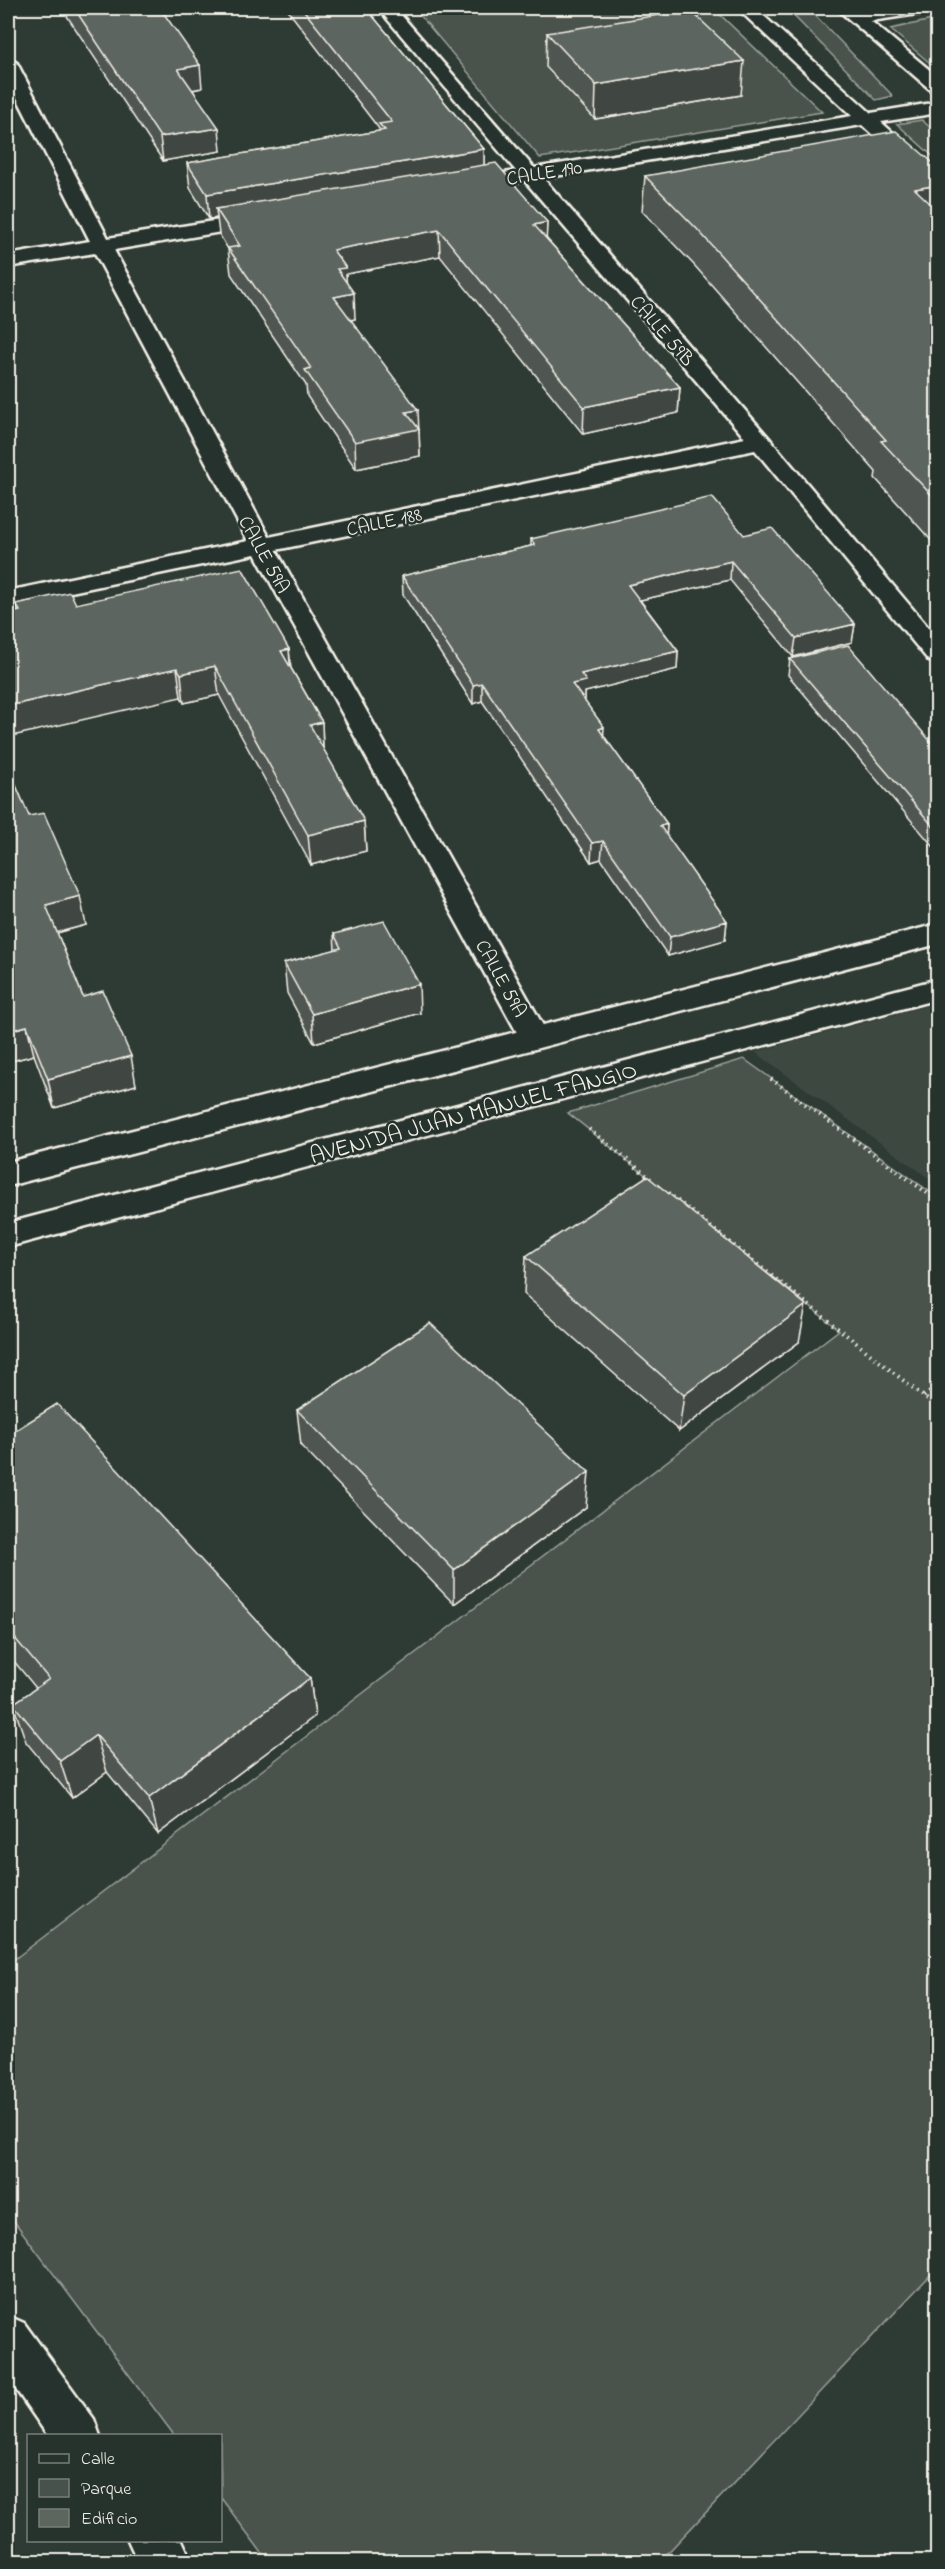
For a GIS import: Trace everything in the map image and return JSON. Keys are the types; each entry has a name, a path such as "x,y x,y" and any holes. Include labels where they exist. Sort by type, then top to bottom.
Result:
{"street":[{"name":"CALLE 59B","path":"386,8 760,442 938,656"},
{"path":"745,8 938,184"},
{"path":"851,13 924,8"},
{"path":"851,13 938,87"},
{"name":"CALLE 59A","path":"8,63 100,246 261,546 535,1038"},
{"name":"CALLE 190","path":"447,188 938,106"},
{"path":"8,261 285,215"},
{"name":"CALLE 188","path":"8,598 760,442"},
{"path":"8,1174 938,934"},
{"name":"AVENIDA JUAN MANUEL FANGIO","path":"8,1235 938,989"},
{"path":"8,2340 76,2434"},
{"path":"153,2542 168,2562"}],"path":[{"path":"723,1045 938,1202"},
{"path":"544,1093 653,1180"},
{"path":"662,1188 938,1408"},
{"path":"924,1397 938,1385"}],"shaded area":[{"path":"937,1003 937,1184 755,1052"}],"green space":[{"path":"414,8 713,8 822,112 540,158"},
{"path":"786,8 808,8 893,96 876,100"},
{"path":"938,19 937,69 890,29"},
{"path":"922,120 937,134 937,160 897,124"},
{"path":"744,1059 937,1197 937,2268 660,2561 268,2561 222,2499 222,2434 173,2434 8,2213 8,1964 839,1330 568,1113"}],"building":[{"path":"74,8 160,8 200,65 178,69 219,128 160,137"},
{"path":"302,8 366,8 484,149 207,194 187,163 385,130 379,124 392,122"},
{"path":"690,10 744,61 596,85 547,33"},
{"path":"896,131 938,167 938,185 915,189 938,211 938,502 881,441 886,440 697,229 645,176"},
{"path":"496,163 547,222 534,225 680,387 584,407 439,230 333,250 346,268 337,269 354,293 334,297 418,410 406,412 419,429 355,442 305,370 311,368 228,248 240,246 216,209"},
{"path":"712,497 744,535 772,528 855,624 796,638 731,561 628,585 678,651 581,674 586,681 572,684 604,727 599,729 667,824 660,826 727,921 670,937 603,841 592,843 482,683 473,685 402,576 535,545 531,539"},
{"path":"242,568 289,649 281,651 322,722 310,725 364,821 308,835 215,666 181,674 177,668 8,706 8,614 20,611 16,604 70,592 76,604"},
{"path":"848,645 938,750 938,832 790,659"},
{"path":"8,767 29,816 44,813 80,896 46,905 83,997 103,991 131,1056 48,1079 27,1026 8,1031"},
{"path":"384,921 419,984 312,1014 284,963 341,948 334,934"},
{"path":"647,1176 806,1305 684,1395 526,1256"},
{"path":"430,1323 589,1472 454,1570 297,1410"},
{"path":"57,1404 310,1678 149,1798 96,1735 60,1761 13,1704 49,1679 8,1630 8,1435"}]}
